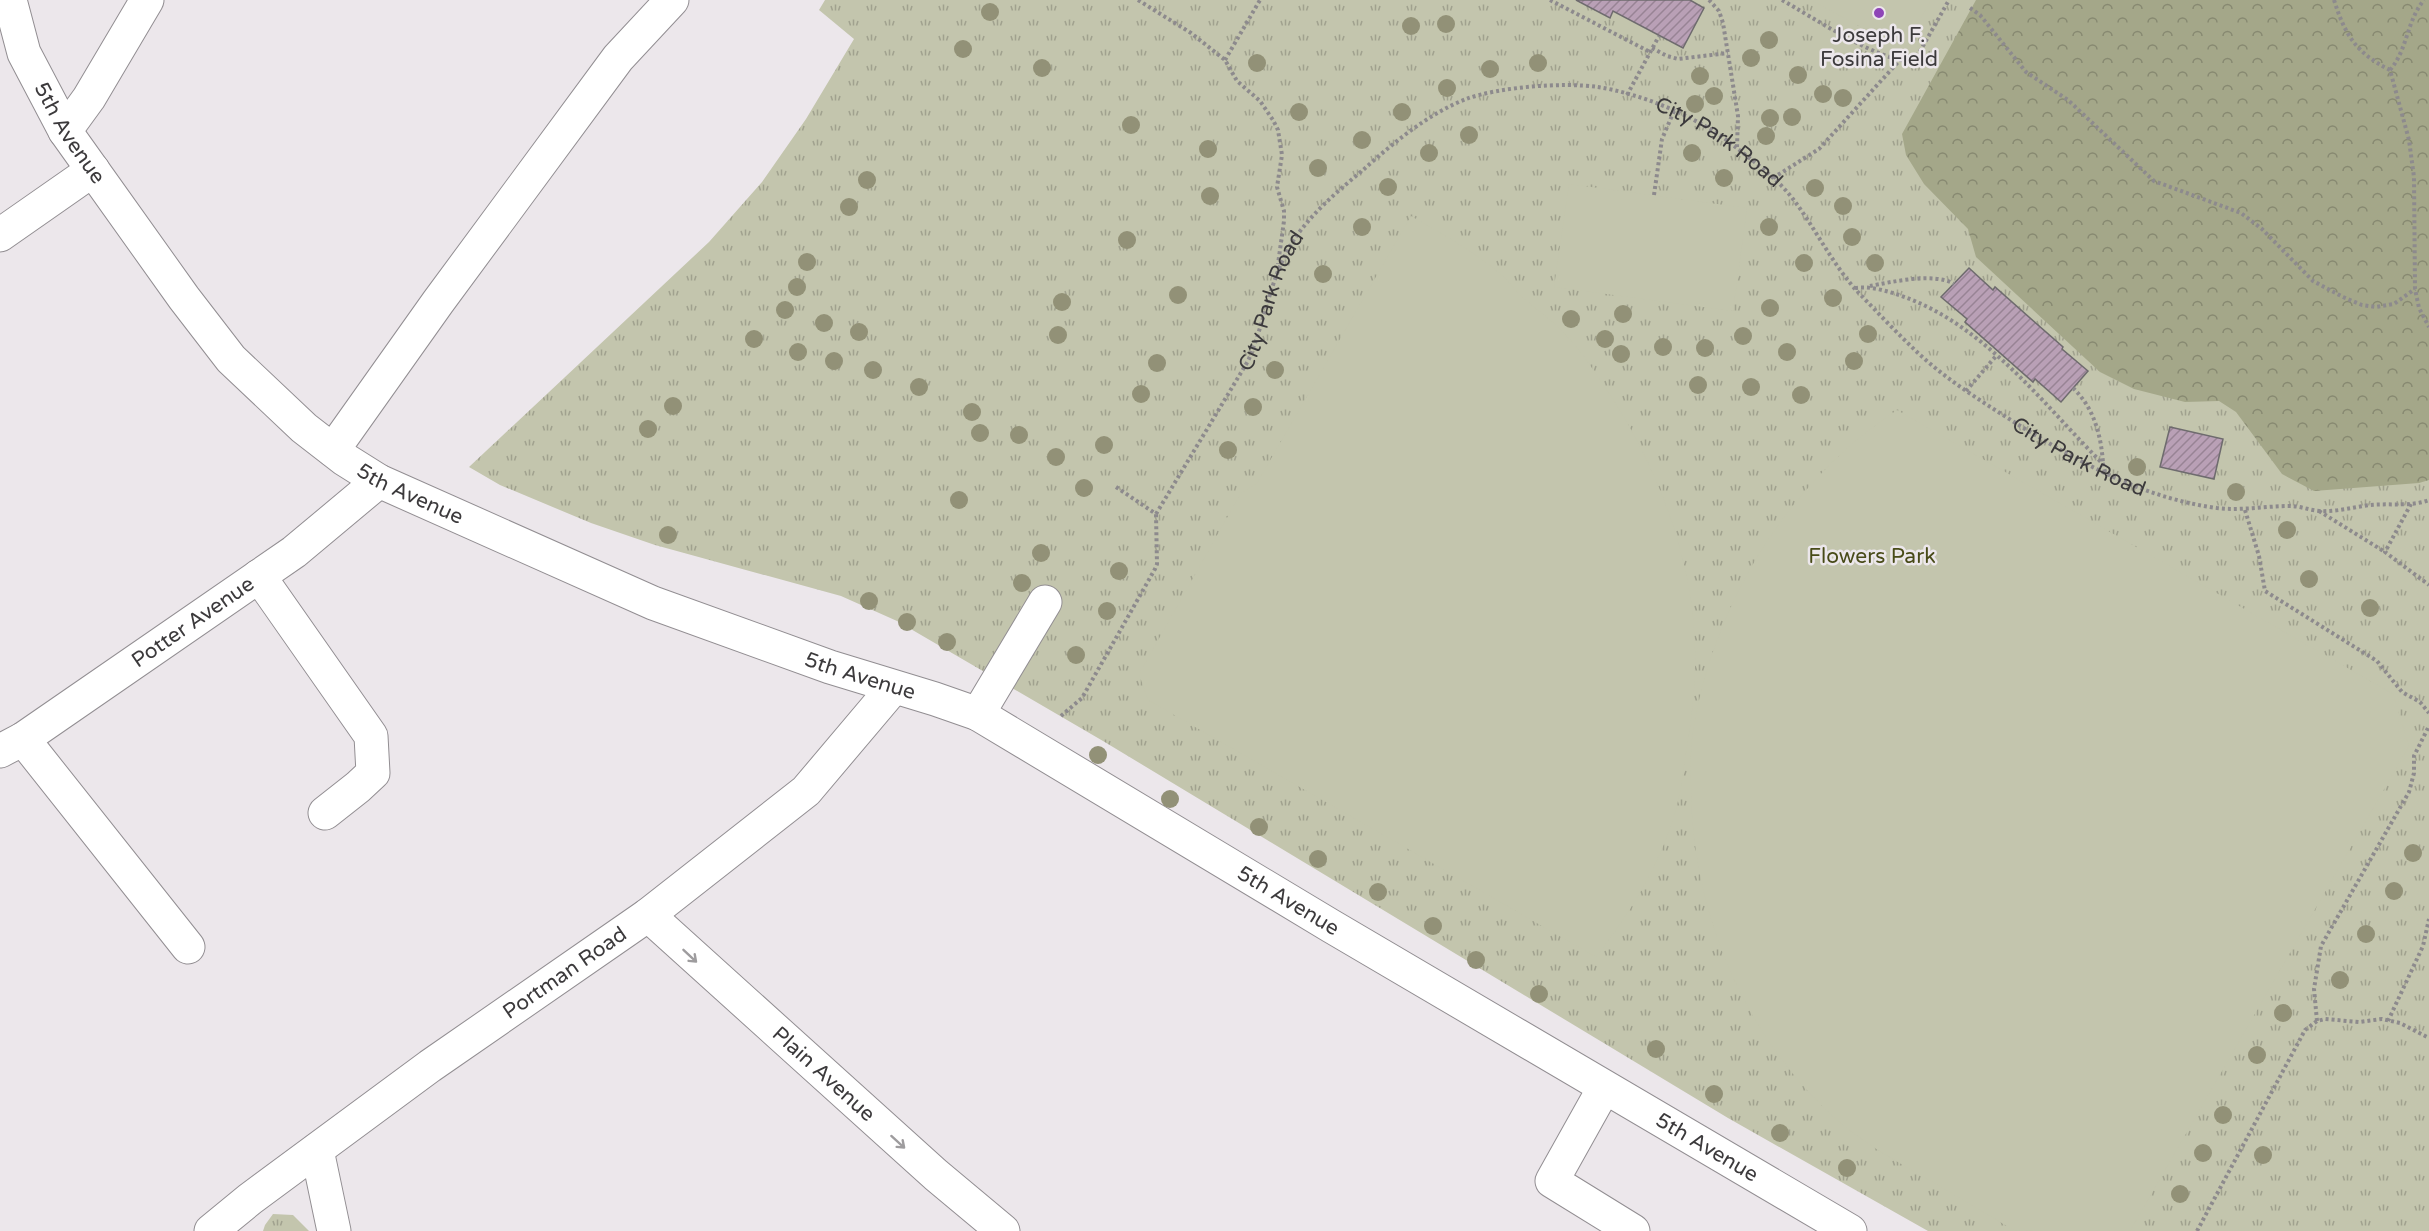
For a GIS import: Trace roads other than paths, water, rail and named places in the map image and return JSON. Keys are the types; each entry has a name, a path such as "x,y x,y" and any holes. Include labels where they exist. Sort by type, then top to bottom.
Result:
{"street":[{"name":"5th Avenue","path":"10,0 24,53 64,131 184,298 231,358 304,428 379,481 653,603 830,667 978,714 1604,1088 1850,1231"},
{"path":"64,131 89,98 147,0"},
{"path":"333,450 438,302 618,58 672,0"},
{"path":"0,235 93,170"},
{"name":"Potter Avenue","path":"12,745 294,552 379,481"},
{"path":"259,576 370,736 373,773 325,813"},
{"path":"978,714 1045,602"},
{"name":"Portman Road","path":"211,1231 430,1066 648,915 806,791 893,688"},
{"path":"12,745 188,947"},
{"name":"Plain Avenue","path":"648,915 936,1175 1003,1231"},
{"path":"1604,1088 1552,1181 1633,1231"},
{"path":"317,1150 334,1231"}],"place":[{"name":"Joseph F. Fosina Field","path":"1879,13"}],"park label":[{"name":"Flowers Park","path":"1872,556"}]}
